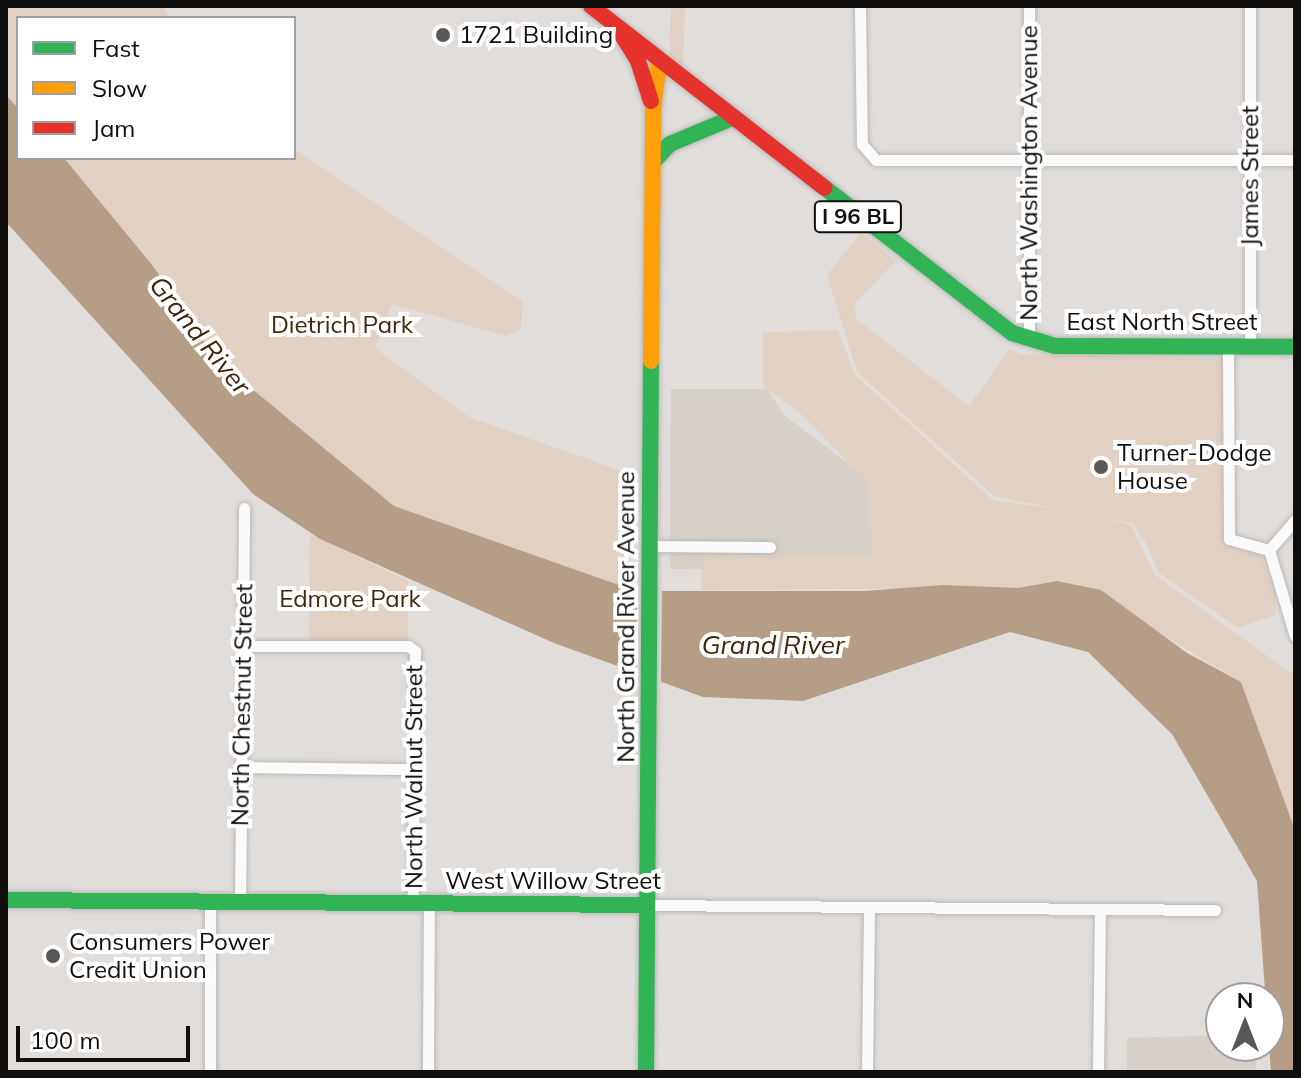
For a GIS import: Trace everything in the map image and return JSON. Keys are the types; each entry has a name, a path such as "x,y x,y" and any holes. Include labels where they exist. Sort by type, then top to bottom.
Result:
{"street":[{"name":"I 96 BL","path":"591,6 984,316 1029,339"},
{"path":"860,6 862,144 868,156 884,161 1295,160"},
{"name":"North Washington Avenue","path":"1029,6 1029,339"},
{"name":"James Street","path":"1250,6 1250,347"},
{"path":"618,28 638,61 653,110"},
{"name":"North Grand River Avenue","path":"646,1072 653,110 659,62"},
{"path":"653,162 670,144 732,118"},
{"name":"East North Street","path":"1029,339 1086,347 1295,347"},
{"path":"1228,347 1229,539 1269,550"},
{"name":"North Chestnut Street","path":"240,903 244,508"},
{"path":"1269,550 1295,520"},
{"path":"650,554 770,547"},
{"path":"1269,550 1295,636"},
{"name":"North Walnut Street","path":"243,646 408,646 415,651 414,769 428,1072"},
{"path":"241,767 414,769"},
{"name":"West Willow Street","path":"6,900 1215,910"},
{"path":"210,902 210,1072"},
{"path":"867,1072 869,908"},
{"path":"1098,1072 1100,910"}],"shaded area":[{"path":"671,389 767,389 784,415 874,483 874,570 670,569"},
{"path":"1205,1036 1205,1062 1256,1062 1256,1072 1127,1072 1127,1038"}],"green space":[{"path":"6,6 163,6 169,16 16,16 16,106 6,95"},
{"path":"671,6 853,6 685,8 683,65 670,58"},
{"name":"Dietrich Park","path":"296,150 522,301 521,329 506,336 392,304 375,348 469,417 630,474 630,554 636,591 394,506 216,359 153,266 66,160 296,160"},
{"path":"861,232 896,261 855,303 856,319 969,406 1010,348 1020,354 1222,359 1223,543 1262,556 1276,595 1275,615 1238,628 1158,572 1146,543 1133,523 1104,518 1131,525 1155,575 1295,676 1295,830 1241,682 1137,619 1057,581 1018,588 701,590 704,551 772,557 871,556 868,482 799,412 763,386 763,332 838,330 855,375 993,500 1063,510 994,496 857,372 827,275"},
{"name":"Edmore Park","path":"310,534 408,581 408,641 309,640"}],"water":[{"name":"Grand River","path":"6,95 16,106 16,160 66,160 153,266 216,359 394,506 636,591 864,591 943,585 1018,588 1057,581 1101,590 1187,653 1241,682 1295,830 1295,1072 1271,1072 1270,1062 1285,1062 1285,982 1264,982 1257,881 1172,734 1088,652 1010,632 803,701 703,697 554,643 320,539 253,494 6,222"}],"pier":[{"path":"662,586 661,686 637,677 637,587"}],"traffic: fast":[{"path":"653,162 670,144 732,118"},
{"path":"825,188 1012,333 1055,346 1295,347"},
{"path":"646,1072 651,361"},
{"path":"6,900 647,905"}],"traffic: slow":[{"path":"651,361 653,110 659,62"}],"traffic: jam":[{"path":"591,6 825,188"},
{"path":"620,32 638,61 651,101"}],"place":[{"name":"1721 Building","path":"443,35"},
{"name":"Turner-Dodge House","path":"1101,467"},
{"name":"Consumers Power Credit Union","path":"53,956"}]}
